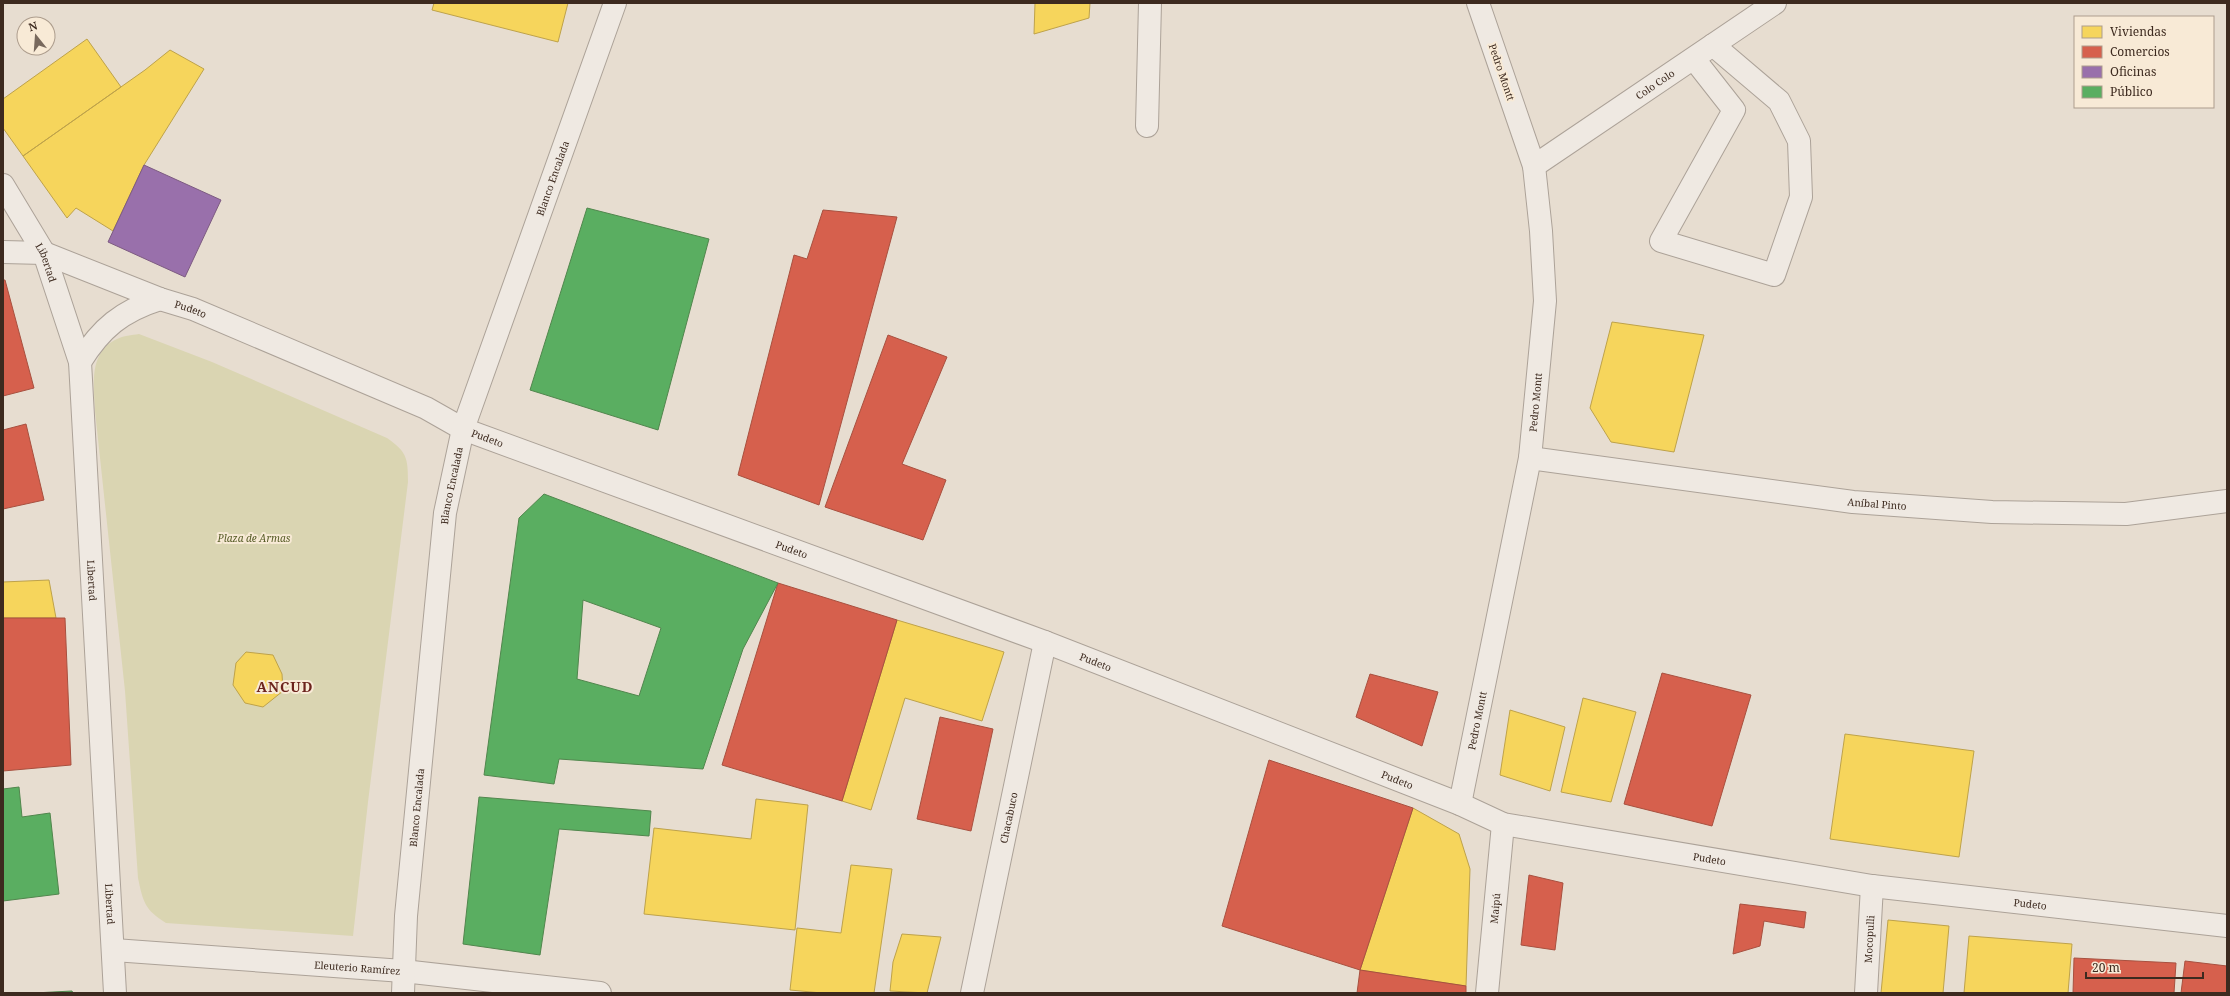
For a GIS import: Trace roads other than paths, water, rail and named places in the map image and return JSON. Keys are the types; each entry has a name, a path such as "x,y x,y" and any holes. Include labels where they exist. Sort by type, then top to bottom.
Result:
{"street":[{"name":"Blanco Encalada","path":"403,993 407,908 445,513 463,429 615,3"},
{"path":"1147,126 1150,3"},
{"name":"Pedro Montt","path":"1460,804 1530,458 1545,301 1541,231 1534,166 1478,3"},
{"name":"Colo Colo","path":"1534,166 1775,3"},
{"path":"1694,58 1734,110 1661,241 1774,275 1801,197 1799,141 1779,101 1713,45"},
{"name":"Libertad","path":"3,185 44,253 80,362 114,950 115,993"},
{"name":"Pudeto","path":"3,252 44,253 160,299 193,309 426,408 463,429 1045,642 1460,804 1503,824 1872,886 2227,926"},
{"path":"80,362 99,335 122,315 140,305 160,299"},
{"name":"Aníbal Pinto","path":"1530,458 1853,502 1992,512 2126,514 2227,501"},
{"name":"Chacabuco","path":"972,993 1045,642"},
{"name":"Maipú","path":"1487,993 1503,824"},
{"name":"Mocopulli","path":"1866,993 1872,886"},
{"name":"Eleuterio Ramírez","path":"114,950 403,971 600,993"}],"district":[{"name":"ANCUD","path":"285,686"}],"park label":[{"name":"Plaza de Armas","path":"254,538"}]}
